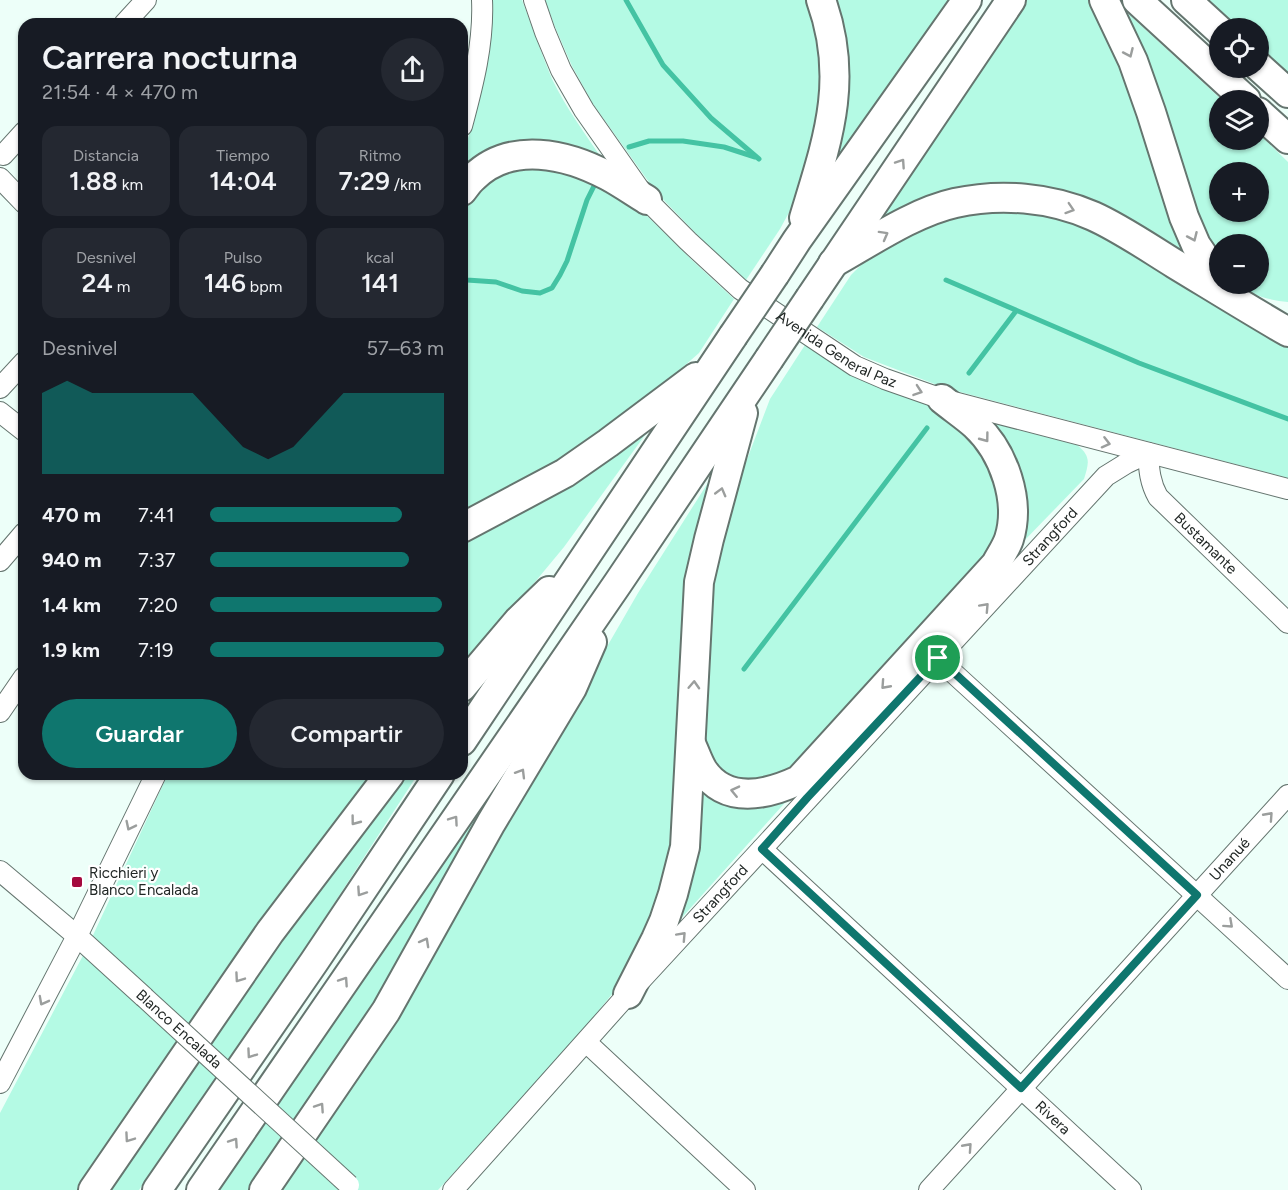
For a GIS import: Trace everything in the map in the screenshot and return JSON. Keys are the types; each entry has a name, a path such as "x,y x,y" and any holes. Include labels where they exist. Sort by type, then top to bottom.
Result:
{"highway":[{"path":"797,240 826,145 834,106 835,69 832,38 821,0"},
{"path":"468,732 797,240 967,0"},
{"path":"201,1190 618,583 1011,0"},
{"path":"1104,0 1133,61 1184,217 1196,245 1209,264"},
{"path":"1137,0 1235,90"},
{"path":"1186,0 1209,21"},
{"path":"1269,76 1288,93"},
{"path":"1269,122 1288,139"},
{"path":"468,180 489,165 511,156 531,154 555,156 608,176 647,200"},
{"path":"833,263 920,215 953,203 981,198 1014,197 1052,203 1092,216 1237,299 1288,332"},
{"path":"1237,299 1288,318"},
{"path":"468,525 565,473 608,444 715,363"},
{"path":"628,994 664,921 685,847 699,582 725,476 751,387"},
{"path":"691,743 702,770 715,784 730,792 751,794 803,789 996,564 1012,560 1009,538 1013,512 1009,480 998,454 976,426 942,399"},
{"path":"468,680 518,621 584,560"},
{"path":"264,1190 386,1011 491,824 572,688 618,583"},
{"path":"93,1190 270,932 385,780"},
{"path":"157,1190 436,780"}],"street":[{"path":"130,18 146,0"},
{"path":"468,103 476,73 483,15 482,0"},
{"name":"Avenida General Paz","path":"534,0 561,70 584,110 647,200 740,290 855,366 885,380 942,399 1288,489"},
{"path":"18,140 1,164 18,190"},
{"path":"0,388 18,368"},
{"path":"0,412 18,426"},
{"name":"Strangford","path":"453,1190 628,994 762,849 803,789 938,658 1012,560 1106,476 1148,453"},
{"name":"Bustamante","path":"1148,453 1149,476 1158,497 1288,623"},
{"path":"0,561 18,540"},
{"path":"938,658 1288,979"},
{"path":"0,712 18,685"},
{"path":"0,1083 77,936 153,780"},
{"name":"Unanué","path":"929,1190 1288,795"},
{"name":"Rivera","path":"762,849 1131,1190"},
{"name":"Blanco Encalada","path":"0,870 77,936 352,1187"},
{"path":"586,1042 745,1190"}],"green space":[{"path":"491,0 522,0 552,79 604,162 468,170 468,140 488,58"},
{"path":"545,0 810,0 821,36 825,107 799,194 780,229 746,280 708,246 656,192 593,104 572,66"},
{"path":"830,0 950,0 819,191"},
{"path":"1027,0 1091,0 1103,19 1200,269 1078,199 873,227"},
{"path":"1203,0 1288,0 1288,78 1269,60 1269,18 1223,18"},
{"path":"1121,7 1211,90 1209,90 1209,150 1269,150 1269,144 1288,162 1288,302 1254,294 1269,294 1269,234 1209,234 1209,245 1197,223"},
{"path":"559,165 639,208 734,299 699,353 601,439 468,514 468,199 499,171"},
{"path":"986,207 1077,219 1288,343 1288,478 945,388 864,357 817,327 851,275 870,256 906,233"},
{"path":"805,345 852,375 937,408 968,432 1000,483 1000,536 988,558 784,776 735,782 711,763 703,744 709,582 719,533 770,399"},
{"path":"666,406 564,547 468,663 468,534"},
{"path":"988,422 1077,445 1087,456 1088,464 1084,479 1021,544"},
{"path":"730,448 677,845 665,893 617,988 574,1041 438,1190 277,1190 501,830 638,593"},
{"path":"165,780 373,780 81,1190 0,1190 0,1113 88,946"},
{"path":"402,780 414,780 302,953 139,1190 106,1190 280,938"},
{"path":"697,780 791,796 669,932"},
{"path":"477,812 480,814 378,1004 250,1190 218,1190"}],"waterway":[{"path":"626,0 663,65 711,118 759,159"},
{"path":"629,147 649,141 683,141 724,147 755,157"},
{"path":"468,280 496,282 522,291 540,293 552,288 567,261 587,200 595,184"},
{"path":"946,280 1139,363 1288,419"},
{"path":"969,373 1016,311"},
{"path":"744,669 927,428"}],"place":[{"name":"Ricchieri y Blanco Encalada","path":"77,882"}],"route":[{"path":"938,658 1197,895 1021,1088 762,849 938,658"}]}
